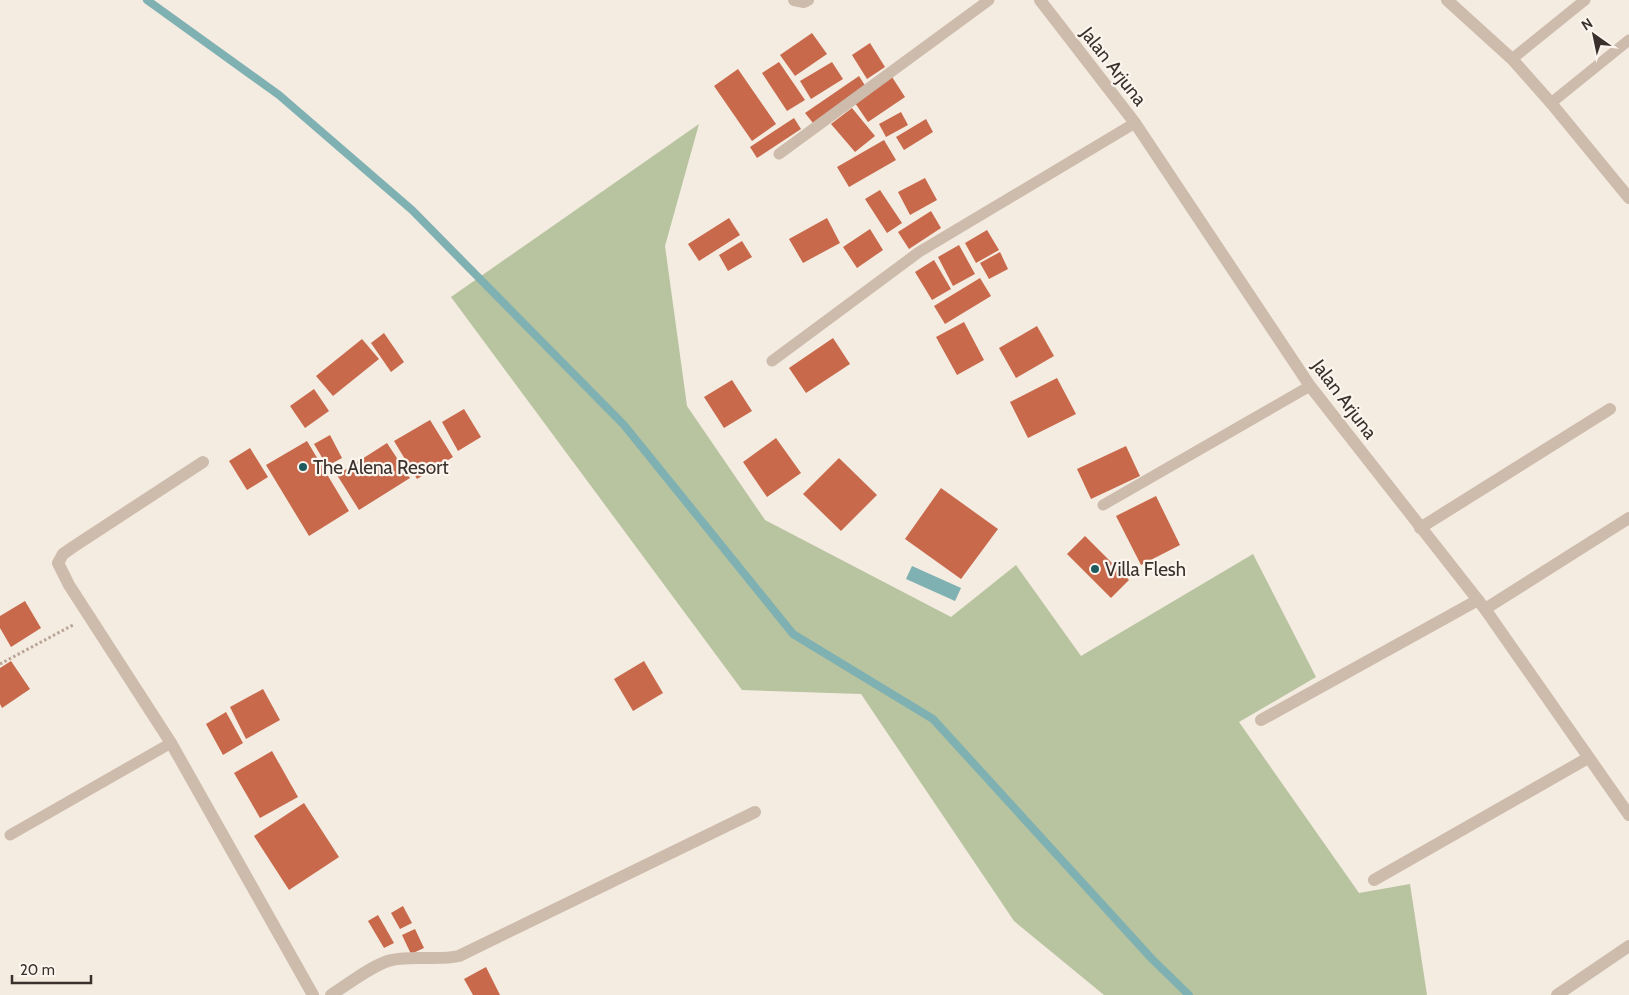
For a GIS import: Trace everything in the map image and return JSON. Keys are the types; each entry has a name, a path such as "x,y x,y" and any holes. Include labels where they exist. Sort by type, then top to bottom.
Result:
{"street":[{"path":"794,0 804,2 808,0"},
{"name":"Jalan Arjuna","path":"1040,0 1135,123 1310,386 1481,604 1629,815"},
{"path":"1446,0 1512,59 1551,103 1629,198"},
{"path":"1420,528 1610,409"},
{"path":"203,462 63,554 58,563 89,617 170,743 313,995"},
{"path":"1261,720 1481,604 1629,518"},
{"path":"1374,880 1588,758"},
{"path":"331,995 382,964 393,960 449,959 459,956 755,812"},
{"path":"1557,995 1629,946"}],"lane":[{"path":"778,154 989,0"},
{"path":"1512,59 1584,0"},
{"path":"1551,103 1629,40"},
{"path":"772,361 919,252 1135,123"},
{"path":"1103,504 1310,386"},
{"path":"10,836 170,743"}],"path":[{"path":"0,664 89,617"}],"green space":[{"path":"699,124 665,246 687,406 765,520 951,617 1016,565 1081,656 1253,554 1316,677 1239,722 1359,893 1410,884 1427,995 1104,995 1014,921 861,694 742,690 451,297"}],"water":[{"path":"912,566 961,588 955,601 906,579"}],"building":[{"path":"812,33 827,54 795,76 780,55"},
{"path":"870,43 885,67 867,79 852,55"},
{"path":"779,62 805,100 787,111 762,73"},
{"path":"832,62 843,79 811,99 800,81"},
{"path":"738,69 776,124 752,141 714,86"},
{"path":"859,76 866,87 813,123 805,113"},
{"path":"892,77 905,97 868,122 855,103"},
{"path":"852,108 875,136 855,152 831,124"},
{"path":"901,112 908,125 886,137 879,124"},
{"path":"794,118 801,129 757,158 750,147"},
{"path":"926,119 933,132 904,150 896,137"},
{"path":"884,140 896,160 849,187 837,167"},
{"path":"925,178 937,200 910,215 898,192"},
{"path":"880,190 902,223 887,233 865,199"},
{"path":"931,211 941,228 909,249 898,232"},
{"path":"729,218 740,235 699,261 688,244"},
{"path":"827,218 840,243 803,263 789,239"},
{"path":"870,229 883,250 857,268 843,247"},
{"path":"987,230 999,250 976,263 965,243"},
{"path":"742,241 752,257 728,271 719,255"},
{"path":"959,245 975,274 953,286 938,257"},
{"path":"1000,252 1008,269 989,279 980,263"},
{"path":"934,260 951,289 932,300 915,272"},
{"path":"980,278 991,296 945,324 934,306"},
{"path":"964,322 984,360 957,375 936,337"},
{"path":"1037,326 1054,356 1016,378 999,348"},
{"path":"384,333 404,362 391,372 371,343"},
{"path":"833,338 850,364 806,393 789,368"},
{"path":"362,339 379,359 333,396 316,376"},
{"path":"1057,378 1076,414 1028,438 1010,402"},
{"path":"732,380 752,411 724,428 704,397"},
{"path":"314,389 329,411 305,428 290,406"},
{"path":"464,409 481,437 458,451 442,422"},
{"path":"430,420 453,457 417,479 394,441"},
{"path":"330,435 342,458 327,466 314,444"},
{"path":"776,438 801,473 767,497 743,462"},
{"path":"307,441 349,511 309,536 266,465"},
{"path":"387,443 410,478 359,510 337,475"},
{"path":"1126,446 1140,476 1091,499 1077,469"},
{"path":"250,448 268,477 247,490 229,461"},
{"path":"839,458 877,495 841,531 803,494"},
{"path":"941,488 998,529 961,579 905,539"},
{"path":"1156,496 1180,545 1141,565 1116,516"},
{"path":"1085,536 1129,580 1111,598 1067,554"},
{"path":"25,601 41,628 11,647 0,628 0,616"},
{"path":"11,661 30,689 2,708 0,704 0,668"},
{"path":"644,661 663,693 633,711 614,679"},
{"path":"263,689 280,720 246,739 230,707"},
{"path":"226,712 243,743 223,755 206,724"},
{"path":"272,751 298,797 260,818 234,773"},
{"path":"304,803 339,857 289,890 254,836"},
{"path":"403,906 412,923 400,929 391,913"},
{"path":"378,915 394,943 384,948 368,921"},
{"path":"415,929 424,948 411,954 402,935"},
{"path":"486,967 500,995 473,995 464,979"}],"waterway":[{"path":"147,0 279,95 412,210 624,425 793,634 933,719 1152,959 1189,995"}],"place":[{"name":"The Alena Resort","path":"303,467"},
{"name":"Villa Flesh","path":"1095,569"}]}
